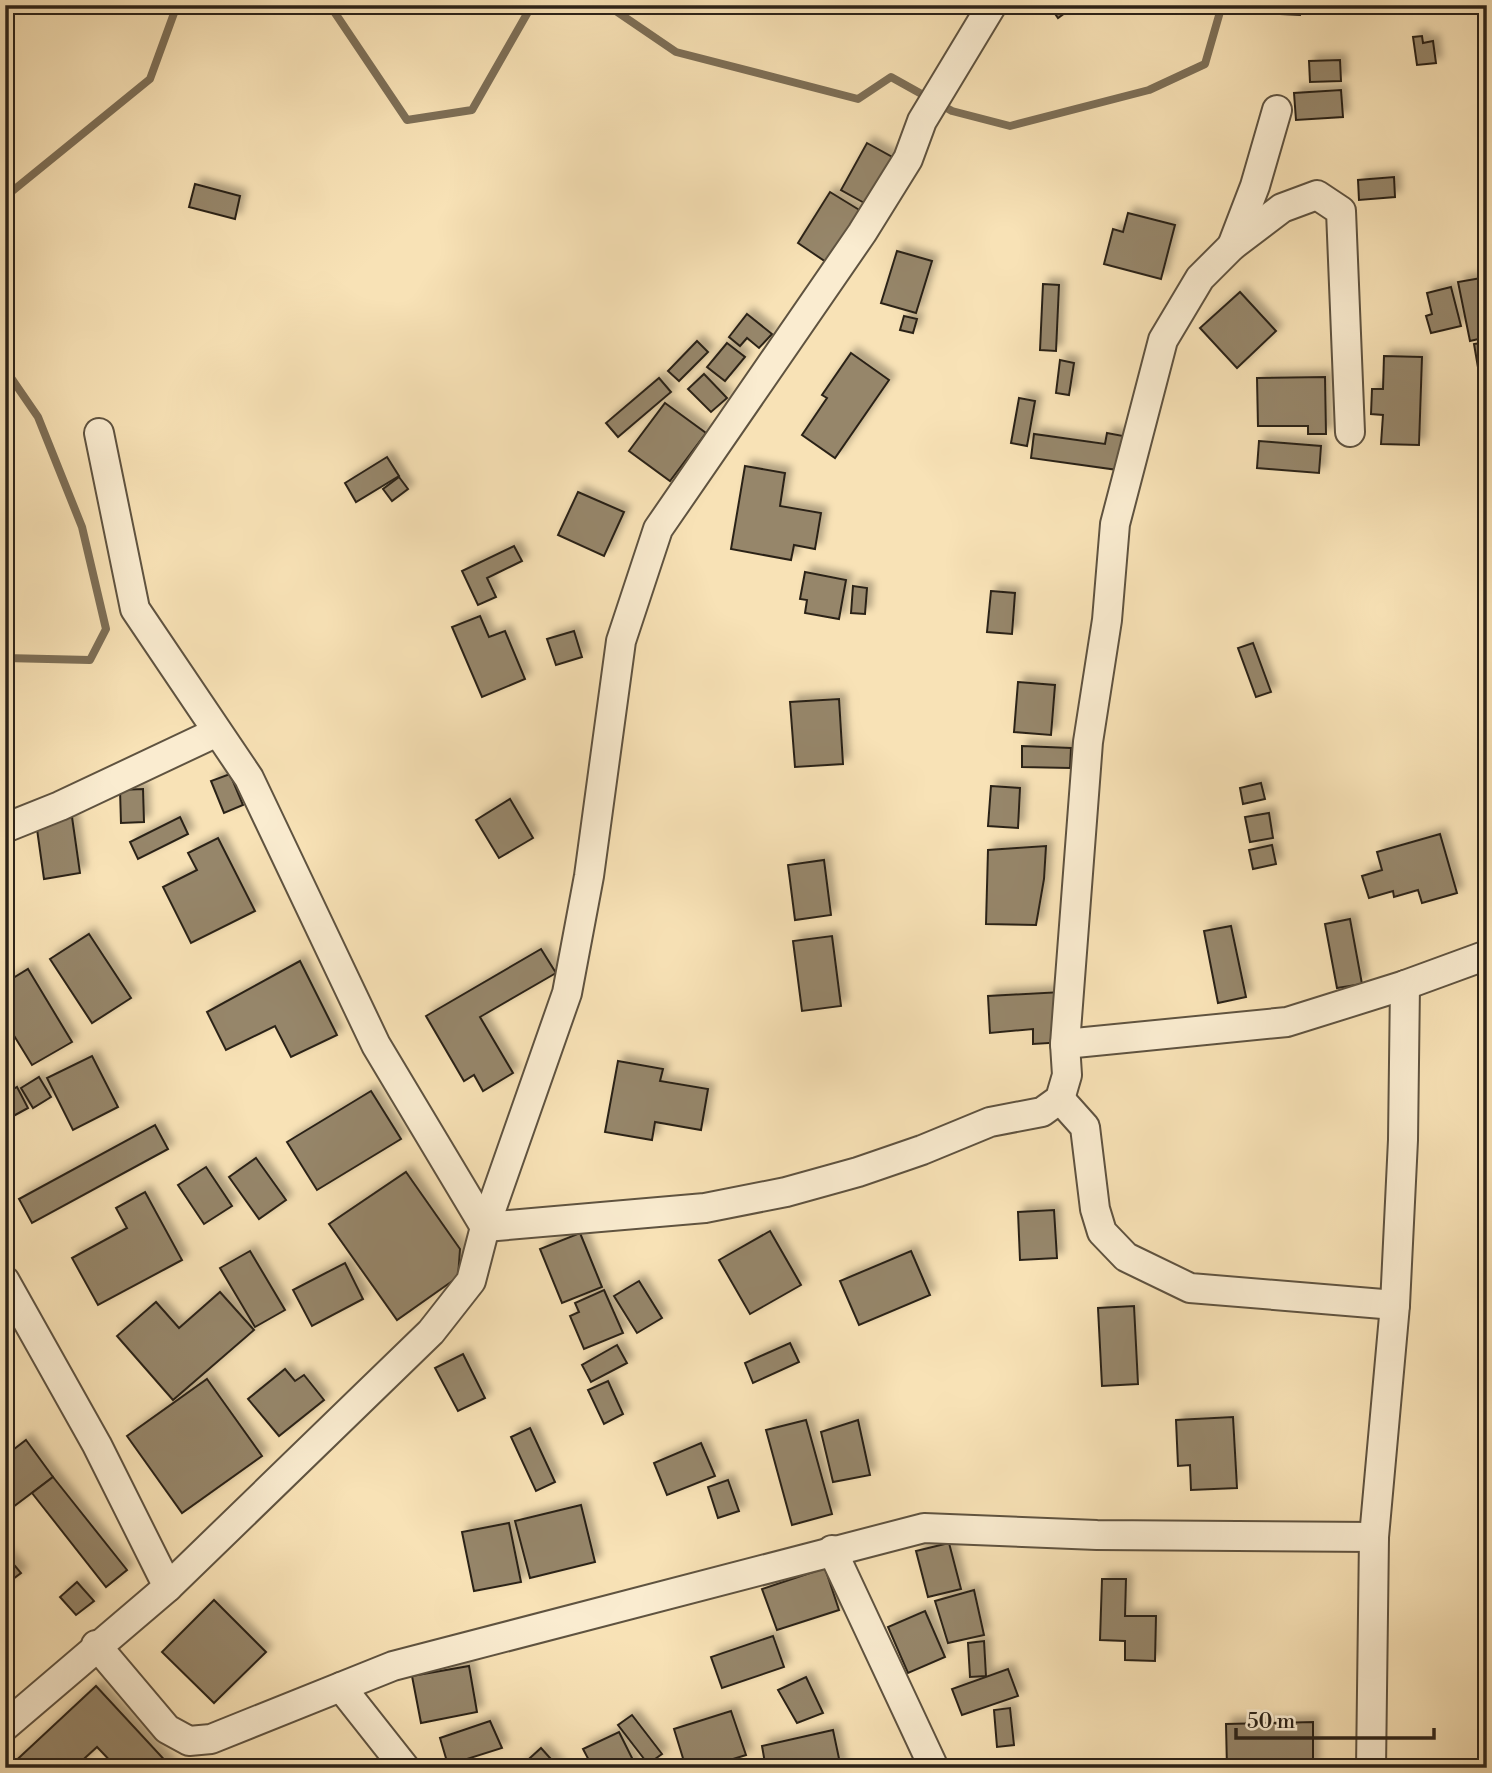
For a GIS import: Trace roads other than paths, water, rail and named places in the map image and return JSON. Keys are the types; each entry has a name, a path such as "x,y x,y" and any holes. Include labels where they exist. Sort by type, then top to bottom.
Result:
{"street":[{"path":"5,1726 96,1645 168,1587 431,1332 471,1281 485,1227 567,993 589,876 621,641 658,529 862,233 908,159 922,121 992,5"},
{"path":"1232,246 1255,186 1277,110"},
{"path":"485,1227 705,1208 786,1192 922,1150 990,1122 1042,1112 1060,1099 1067,1075 1065,1044 1088,742 1107,620 1115,524 1163,340 1200,278 1232,246 1282,208 1317,195 1341,211 1350,432"},
{"path":"99,433 135,609 249,778 376,1045 485,1227"},
{"path":"5,828 60,806 217,732"},
{"path":"1065,1044 1287,1022 1405,985 1487,954"},
{"path":"1371,1768 1374,1537 1395,1305 1403,1140 1405,985"},
{"path":"1060,1099 1085,1127 1095,1209 1102,1232 1126,1257 1190,1288 1395,1305"},
{"path":"5,1281 97,1445 168,1587"},
{"path":"96,1645 167,1729 189,1741 211,1739 394,1666 924,1528 1097,1535 1374,1537"},
{"path":"832,1550 934,1768"},
{"path":"341,1687 405,1768"}],"waterway":[{"path":"5,197 150,79 177,5"},
{"path":"337,5 333,10 407,120 472,110 532,5"},
{"path":"607,5 676,52 858,99 891,77 952,111 1010,126 1149,90 1205,64 1222,5"},
{"path":"5,369 38,417 82,527 106,629 90,660 5,658"}]}
